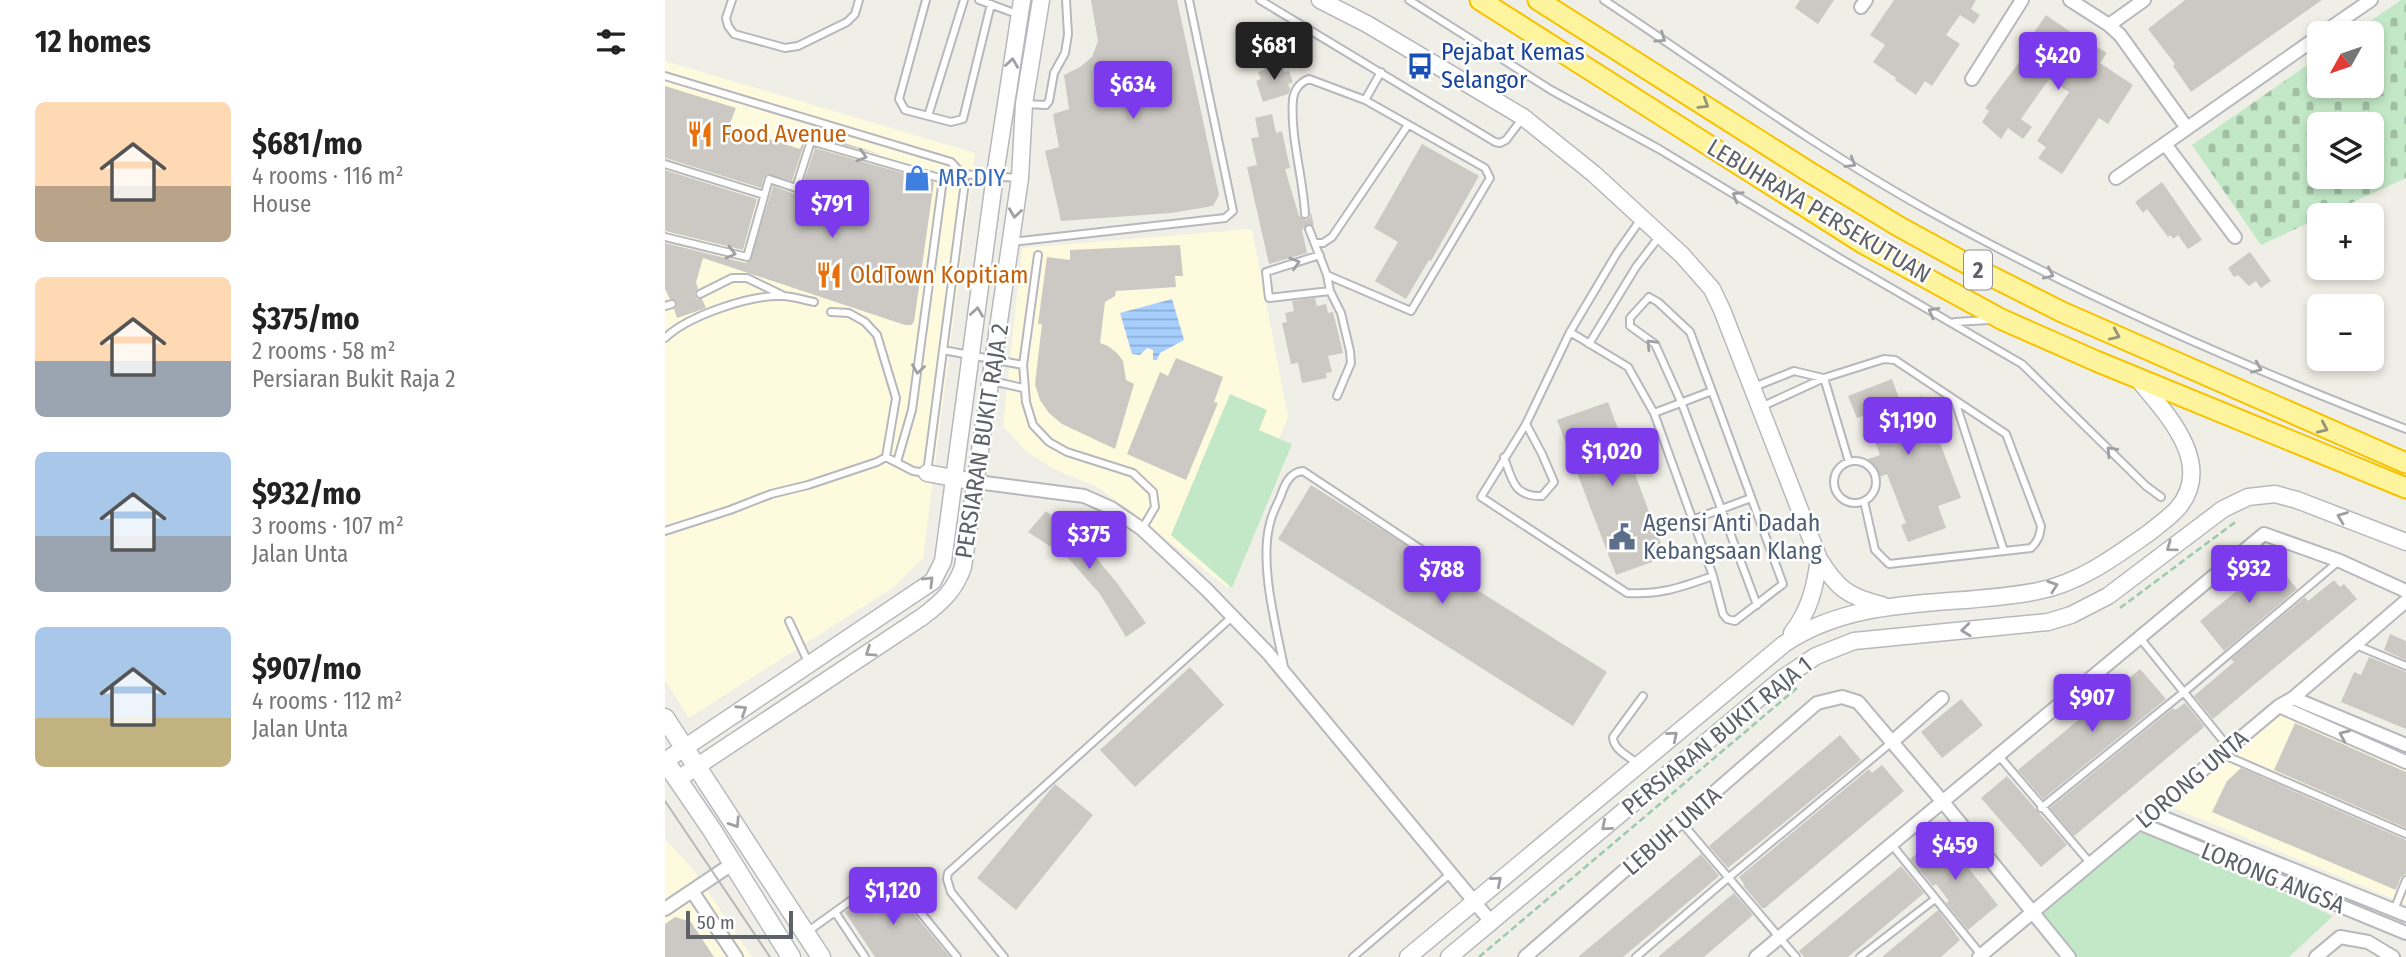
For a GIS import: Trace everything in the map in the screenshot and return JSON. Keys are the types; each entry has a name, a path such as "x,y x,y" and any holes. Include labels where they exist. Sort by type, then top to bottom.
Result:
{"highway":[{"name":"LEBUHRAYA PERSEKUTUAN","path":"1480,0 1864,244 2001,319 2406,488"},
{"name":"LEBUHRAYA PERSEKUTUAN","path":"1538,0 1806,170 1898,226 1971,266 2062,312 2406,463"},
{"path":"2377,452 2406,455"},
{"path":"2370,473 2406,498"}],"main road":[{"path":"665,718 821,957"},
{"path":"665,761 791,957"}],"street":[{"name":"PERSIARAN BUKIT RAJA 2","path":"678,779 922,617 949,595 963,567 1020,178 1024,104 1041,0"},
{"path":"1320,0 1367,24 1523,117 1594,174 1682,255 1712,289 1819,559 1840,588 1859,600 1888,607"},
{"path":"1335,0 1367,24"},
{"path":"1972,79 2022,0"},
{"path":"2070,0 2109,25 2120,36 2187,128"},
{"path":"2109,25 2144,0"},
{"path":"2340,21 2367,1"},
{"name":"PERSIARAN BUKIT RAJA 2","path":"665,761 933,581 943,561 995,175 1021,7"},
{"path":"2116,178 2307,45"},
{"path":"2165,144 2235,237"},
{"name":"PERSIARAN BUKIT RAJA 1","path":"1408,957 1784,643 1805,629 1888,607 2040,591 2095,569 2169,518 2179,507 2189,487 2190,458 2173,422 2137,378"},
{"path":"927,473 1084,496 1111,508 1142,529 1233,616 1285,673 1492,923"},
{"name":"PERSIARAN BUKIT RAJA 1","path":"1449,957 1783,678 1816,656 1854,641 2048,622 2071,615 2108,596 2223,509 2248,497 2275,494 2297,500 2406,542"},
{"path":"1756,957 2264,534 2340,561 2406,591"},
{"path":"1784,643 1803,619 1809,606 1819,559"},
{"name":"LORONG UNTA","path":"1981,956 2406,601"},
{"name":"LEBUH UNTA","path":"1525,957 1817,703 1842,696 1858,702 1892,742"},
{"path":"1942,698 1892,742 2069,957"},
{"path":"2293,698 2406,745"},
{"path":"2279,706 2406,762"},
{"name":"LORONG ANGSA","path":"2152,813 2400,913"},
{"name":"LORONG ANGSA","path":"2139,823 2406,933"},
{"path":"665,909 732,864"},
{"path":"692,891 736,957"},
{"path":"2316,957 2340,937 2368,942 2393,957"}],"lane":[{"path":"732,0 726,18 734,34 786,48 798,46 847,22 855,14 859,0"},
{"path":"926,0 899,99 905,110 951,122 963,119 991,4"},
{"path":"928,116 964,0"},
{"path":"979,0 1021,7"},
{"path":"1006,102 1045,105 1049,100 1054,74 1065,53 1068,34 1066,0"},
{"path":"1011,242 1225,218 1233,211 1189,0"},
{"path":"1260,0 1495,142 1506,140 1523,117"},
{"path":"1409,0 1551,90 1659,149 2022,364 2146,486 2161,497"},
{"path":"1604,0 1843,159 1939,216 2030,265 2154,324 2406,429"},
{"path":"1365,100 1381,72"},
{"path":"665,76 946,160 962,174 965,182 927,473 913,471 886,457 665,531"},
{"path":"1305,214 1293,97 1299,86 1309,79 1365,100 1485,169 1490,178 1411,311 1327,275"},
{"path":"1315,243 1323,243 1332,237 1408,125"},
{"path":"665,237 747,257 769,179 796,188 811,141 943,179 912,410 897,462"},
{"path":"665,164 764,195"},
{"path":"962,174 1020,178"},
{"path":"1642,218 1617,253 1570,332 1526,424 1481,498 1627,593 1651,595 1669,592 1713,576"},
{"path":"1309,229 1327,275 1330,291 1341,313 1350,351 1350,363 1337,396"},
{"path":"1589,344 1636,267 1660,236"},
{"path":"1038,255 1023,365 1023,388 1033,425 1049,442 1067,452 1133,473 1153,492 1155,507 1142,529"},
{"path":"1320,255 1266,272 1269,298 1330,291"},
{"path":"700,294 732,278 747,278 783,296 814,302"},
{"path":"665,338 676,327 715,311 748,300 783,296"},
{"path":"1570,332 1628,367 1654,413 1713,576 1723,614 1727,619 1735,621 1757,605 1783,584 1690,332 1649,297 1630,318 1630,326 1655,344 1682,404 1757,605"},
{"path":"831,312 849,313 865,321 877,335 896,398 886,457"},
{"path":"1952,323 2001,319"},
{"path":"943,350 1023,365"},
{"path":"1760,407 1824,378 1884,359 1895,360 2006,434 2041,526 2037,542 2031,548 1889,564 1875,550 1864,501"},
{"path":"1752,387 1794,371 1824,378"},
{"path":"1824,378 1849,461"},
{"path":"992,381 1023,388"},
{"path":"1654,413 1711,391"},
{"path":"1955,401 2004,551"},
{"path":"1504,457 1511,479 1520,492 1529,496 1542,496 1554,482 1526,424"},
{"path":"1849,461 1863,462 1869,466 1876,478 1874,491 1864,501 1857,503 1844,500 1836,489 1835,476 1849,461"},
{"path":"1285,673 1269,585 1267,542 1270,523 1290,477 1297,471 1303,471 1422,550"},
{"path":"1692,520 1751,498"},
{"path":"2041,808 2340,561"},
{"path":"1004,957 951,892 948,873 1233,616"},
{"path":"789,621 810,665"},
{"path":"2140,638 2184,692 2226,751 2406,834"},
{"path":"2355,645 2406,666"},
{"path":"1639,764 1616,747 1613,737 1643,696"},
{"path":"1636,957 1892,742"},
{"path":"1999,756 2091,864"},
{"path":"1682,823 1796,957"},
{"path":"1892,845 1981,956"},
{"path":"1353,957 1451,873"},
{"path":"806,933 878,881 888,877 894,880 957,957"},
{"path":"2400,913 2406,880"},
{"path":"1860,957 1935,898"},
{"path":"835,912 865,957"}],"shaded area":[{"path":"665,61 975,153 923,558 894,587 689,718 665,680"},
{"path":"1252,229 1288,417 1226,570 1229,589 1097,487 1054,469 1026,451 1003,426 1022,248"},
{"path":"2280,713 2406,766 2406,904 2169,806"},
{"path":"665,839 692,868 752,957 665,957"}],"green space":[{"path":"2401,0 2406,0 2406,178 2384,188 2384,112 2307,112 2307,189 2382,189 2351,203 2307,203 2307,224 2261,245 2192,145 2307,65 2307,98 2384,98 2384,21 2370,21"},
{"path":"1230,394 1267,410 1259,430 1292,444 1232,588 1171,535"},
{"path":"2132,834 2163,836 2333,916 2289,957 2067,957 2039,918 2042,911"}],"water":[{"path":"1172,299 1184,340 1160,353 1157,360 1153,360 1153,350 1147,348 1140,355 1132,354 1120,313"}],"building":[{"path":"1091,0 1177,0 1219,195 1213,206 1171,213 1061,221 1045,151 1059,147 1053,114 1069,109 1064,75 1092,57 1098,41"},
{"path":"1800,0 1834,0 1818,24 1795,8"},
{"path":"1894,0 1976,0 1971,9 1980,15 1974,24 1960,15 1946,35 1960,44 1932,86 1925,81 1916,95 1873,62 1885,45 1870,35"},
{"path":"2185,0 2322,0 2191,92 2173,66 2175,64 2148,29"},
{"path":"2046,15 2088,44 2089,42 2107,53 2100,63 2133,85 2108,124 2099,118 2062,174 2038,158 2046,147 2037,141 2069,92 2049,79 2021,119 2032,127 2023,139 2008,128 2001,139 1982,122 1989,111 1985,108 2023,57 2019,54"},
{"path":"1274,63 1275,67 1282,65 1284,72 1289,71 1293,82 1288,84 1288,94 1263,102 1256,81 1261,79 1258,72 1265,70 1263,66"},
{"path":"665,86 736,108 729,126 800,149 807,131 882,155 809,136 792,181 767,174 761,188 665,158"},
{"path":"1272,114 1276,133 1282,131 1290,168 1285,169 1299,216 1306,220 1311,212 1314,226 1308,224 1302,230 1307,253 1269,264 1247,167 1257,165 1251,138 1259,137 1255,118"},
{"path":"1422,144 1479,176 1431,261 1429,260 1406,299 1375,281 1398,242 1374,228"},
{"path":"815,148 934,182 914,322 905,325 703,258 696,282 698,289 694,294 697,299 702,299 706,308 677,318 674,309 677,302 670,299 665,289 665,243 746,263 750,261 773,186 795,194 800,192"},
{"path":"665,170 757,199 743,250 665,231"},
{"path":"2162,182 2202,240 2188,249 2178,235 2173,239 2171,235 2168,237 2147,209 2143,213 2135,202"},
{"path":"1180,245 1183,276 1175,276 1176,287 1116,291 1115,296 1105,302 1100,343 1117,353 1123,361 1126,380 1134,384 1115,449 1062,424 1049,413 1040,400 1035,384 1042,324 1038,324 1047,257 1070,260 1070,250"},
{"path":"2250,252 2271,281 2261,288 2256,281 2249,286 2238,275 2234,277 2228,268"},
{"path":"1315,298 1317,306 1326,304 1328,313 1333,312 1343,353 1328,356 1332,372 1326,373 1327,378 1302,383 1298,363 1291,364 1282,323 1287,322 1285,313 1294,311 1292,301"},
{"path":"1176,358 1223,377 1214,402 1218,403 1186,480 1127,454 1160,372 1168,376"},
{"path":"1892,379 1901,404 1922,396 1961,498 1938,506 1946,528 1908,542 1901,525 1906,523 1887,474 1877,478 1868,459 1880,455 1865,415 1857,418 1848,396"},
{"path":"1608,402 1666,557 1616,575 1557,420"},
{"path":"1311,485 1607,672 1573,726 1278,539"},
{"path":"1046,511 1082,541 1146,623 1126,637 1100,594 1068,558 1028,532"},
{"path":"2274,560 2297,589 2224,651 2200,621"},
{"path":"2334,580 2340,587 2344,584 2357,599 2213,719 2194,696 2234,662 2231,659 2305,597 2308,601"},
{"path":"2390,634 2406,641 2406,660 2384,650"},
{"path":"2369,657 2406,672 2406,729 2341,702 2354,672 2361,675"},
{"path":"1190,667 1224,705 1135,787 1100,750"},
{"path":"2140,669 2166,699 2043,799 2018,770"},
{"path":"1961,699 1983,725 1942,758 1921,732"},
{"path":"2185,703 2203,728 2074,836 2050,808 2173,708 2175,710"},
{"path":"2295,723 2406,772 2406,828 2274,770"},
{"path":"1840,735 1861,760 1728,868 1709,846"},
{"path":"1882,765 1904,791 1762,908 1739,877 1869,769 1872,773"},
{"path":"2241,768 2406,840 2406,874 2401,877 2396,890 2212,812 2227,781"},
{"path":"2007,776 2067,845 2041,867 1981,798"},
{"path":"1055,784 1093,815 1016,910 977,878"},
{"path":"1941,834 1998,905 1968,930 1946,903 1949,901 1936,884 1933,886 1910,859"},
{"path":"1701,854 1719,876 1623,957 1578,957"},
{"path":"1901,866 1924,893 1848,957 1804,957 1799,951"},
{"path":"888,883 950,957 875,957 845,912"},
{"path":"1734,893 1753,915 1704,957 1658,957"},
{"path":"1938,910 1960,940 1941,957 1882,957"},
{"path":"675,917 691,922 714,957 665,957 665,924"}],"tram line":[{"path":"665,801 770,957"}],"place":[{"name":"Pejabat Kemas Selangor","path":"1420,66"},
{"name":"Food Avenue","path":"700,134"},
{"name":"MR.DIY","path":"917,178"},
{"name":"OldTown Kopitiam","path":"829,275"},
{"name":"Agensi Anti Dadah Kebangsaan Klang","path":"1622,537"}]}
